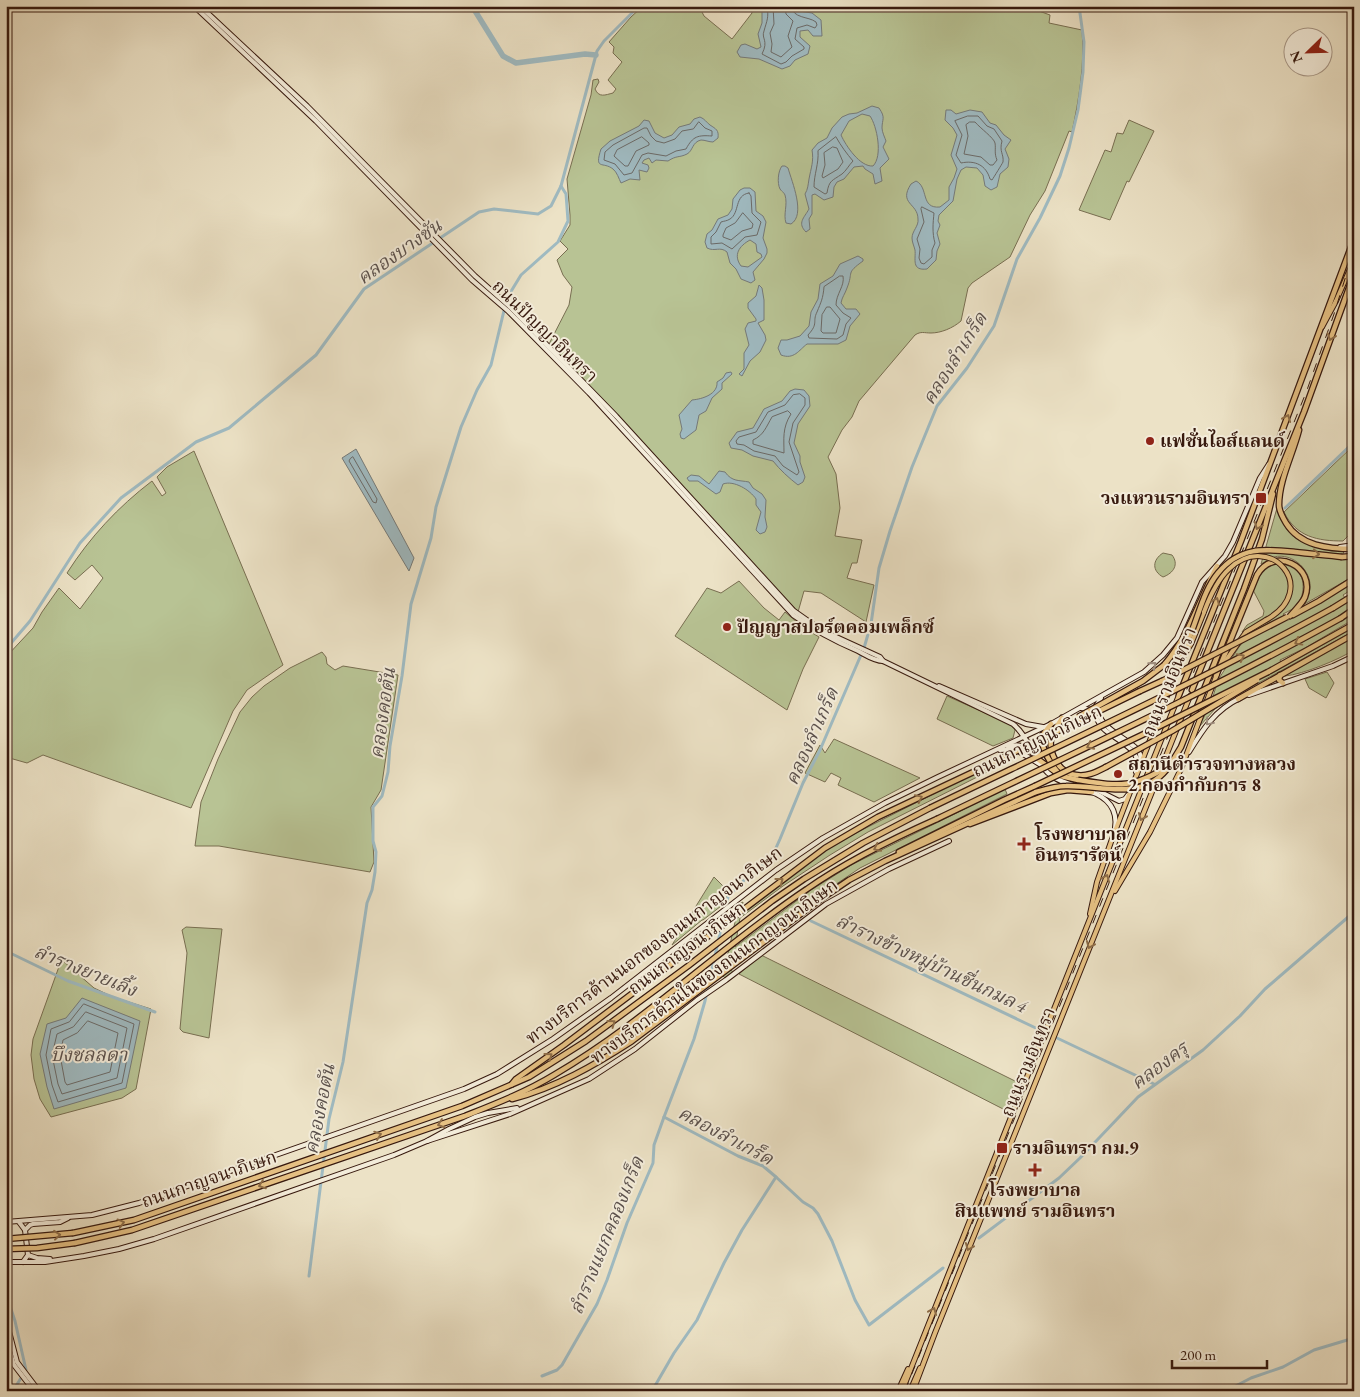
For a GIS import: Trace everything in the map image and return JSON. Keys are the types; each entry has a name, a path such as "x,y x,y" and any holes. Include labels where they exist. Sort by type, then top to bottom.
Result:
{"highway":[{"name":"ถนนรามอินทรา","path":"1179,694 1241,541 1294,401 1317,332 1354,238"},
{"name":"ถนนรามอินทรา","path":"1192,690 1304,412 1354,274"},
{"path":"1304,412 1282,487 1280,509 1288,526 1300,539 1317,545 1354,549"},
{"path":"503,1101 538,1091 581,1071 632,1040 833,890 885,861 1036,792 1067,786 1131,789 1152,782 1162,775 1181,747 1189,729 1262,540 1276,480"},
{"path":"1180,662 1208,590 1223,567 1240,555 1264,549 1342,557 1354,556"},
{"path":"1216,676 1257,575 1262,568 1273,562 1282,561 1293,564 1304,576 1306,583 1305,597 1289,617"},
{"path":"1058,730 1087,711 1143,681 1164,665 1189,628 1204,591 1217,566"},
{"path":"511,1085 516,1079 564,1045 814,855 843,837 878,817 1168,678 1289,617 1354,579"},
{"name":"ถนนกาญจนาภิเษก","path":"6,1238 73,1233 134,1220 468,1104 511,1085 569,1053 688,966 772,901 821,868 879,834 1199,679 1275,640 1354,595"},
{"name":"ถนนกาญจนาภิเษก","path":"6,1249 37,1248 75,1243 132,1230 465,1116 503,1101 534,1086 575,1062 690,978 778,909 826,876 865,854 1201,692 1281,651 1354,609"},
{"path":"885,861 942,830 1150,731 1268,672 1354,624"},
{"path":"1238,699 1354,634"},
{"path":"1062,718 1054,730 1050,741 1051,751 1062,769 1075,775 1092,774 1214,707 1268,672"},
{"path":"1280,675 1279,680 1283,683"},
{"path":"1051,724 1042,733 1042,745 1054,768 1061,776"},
{"path":"1038,758 1061,776 1106,784 1129,784 1143,780 1170,764"},
{"path":"955,829 1051,793 1068,790 1092,792"}],"main road":[{"name":"ถนนปัญญาอินทรา","path":"194,6 316,121 431,234 472,280 508,308 589,393 793,615 813,629 861,650 879,661 883,661 1017,727 1046,772 1058,780 1092,792 1108,802 1114,809 1116,825 1112,839"},
{"name":"ถนนปัญญาอินทรา","path":"200,6 307,106 431,234"},
{"path":"1317,332 1330,314 1354,260"},
{"name":"ทางบริการด้านนอกของถนนกาญจนาภิเษก","path":"6,1222 92,1215 139,1203 464,1089 505,1070 611,998 800,852 840,828 938,777 1051,724 1108,694 1144,672 1170,648 1202,582 1217,566 1233,542 1260,478 1269,464"},
{"path":"1338,548 1354,545"},
{"path":"1088,924 1097,882 1112,839 1180,662 1191,644 1215,587 1231,567 1248,558 1265,556 1277,561 1285,568 1290,580 1289,598 1274,615 1246,632 1216,676 1188,754 1150,832 1109,900"},
{"path":"1188,754 1212,718 1238,699 1333,666 1354,656"},
{"name":"ถนนปัญญาอินทรา","path":"935,686 945,688 1026,724 1043,728"},
{"name":"ถนนรามอินทรา","path":"912,1391 1192,690"},
{"path":"1108,694 1097,703 1098,712 1106,726 1137,749 1140,757 1140,768"},
{"name":"ถนนรามอินทรา","path":"900,1391 1179,694"},
{"path":"1080,788 1094,788 1115,800 1122,801 1127,797 1138,762 1132,749 1104,730 1091,710 1081,708"},
{"path":"1015,741 1019,732 1017,727"},
{"path":"1004,749 1014,744 1021,745 1038,758"},
{"path":"996,751 1015,748 1043,766"},
{"name":"ทางบริการด้านในของถนนกาญจนาภิเษก","path":"6,1262 44,1262 102,1253 138,1244 329,1178 427,1141 510,1114 560,1092 613,1064 826,904 889,869 949,841"},
{"name":"ทางบริการด้านในของถนนกาญจนาภิเษก","path":"427,1141 449,1128 488,1113 522,1108"},
{"path":"488,1113 493,1114 494,1117 490,1121"},
{"path":"25,1230 33,1224 60,1222 68,1218"},
{"path":"19,1222 25,1230 28,1255 23,1262"},
{"path":"28,1255 53,1260"},
{"path":"6,1320 19,1370"},
{"path":"6,1340 11,1358 29,1382 39,1391"},
{"path":"29,1382 34,1391"}],"green space":[{"path":"643,6 699,6 704,16 732,39 752,13 752,10 747,6 1045,6 1039,11 1050,15 1049,23 1082,30 1083,56 1081,81 1072,132 1069,131 1045,191 1030,215 1010,257 972,283 968,288 961,321 943,331 915,335 859,401 852,417 842,430 828,457 836,474 840,508 835,536 862,540 857,563 852,563 847,578 874,585 866,622 821,593 804,591 798,612 549,344 569,305 572,287 563,275 557,260 568,249 560,241 570,225 567,179 591,95 593,80 598,79 599,82 595,89 600,95 613,93 616,89 608,80 622,62 613,53 614,47 609,42"},
{"path":"1129,120 1154,131 1129,182 1127,181 1110,220 1079,210 1105,150 1111,152 1117,133 1123,134"},
{"path":"1354,445 1354,530 1343,541 1325,540 1301,532 1284,512"},
{"path":"194,451 283,665 247,690 233,711 191,808 43,755 27,763 6,757 6,657 33,628 59,588 80,609 103,578 92,565 75,580 67,573 85,547 105,523 152,481 162,496 166,493 157,477 167,467"},
{"path":"1277,508 1282,522 1295,538 1311,545 1344,551 1342,557 1354,558 1354,576 1301,606 1308,596 1310,582 1300,564 1288,557 1281,556 1261,564"},
{"path":"1163,553 1172,555 1175,565 1173,571 1163,577 1155,569 1155,562"},
{"path":"1272,563 1292,566 1297,570 1302,580 1303,592 1298,604 1283,614 1288,620 1354,581 1354,588 1343,595 1354,610 1354,619 1305,648 1280,660 1282,665 1354,626 1354,631 1229,699 1215,709 1199,727 1211,703 1218,680 1239,647 1254,629 1270,621 1267,616 1242,632 1247,625 1263,616 1264,611 1253,590 1263,570"},
{"path":"739,581 764,608 779,620 785,612 804,628 819,637 803,669 787,710 675,636 707,588 721,593"},
{"path":"1354,636 1354,650 1321,666 1285,676 1285,674"},
{"path":"322,652 326,657 327,664 335,670 343,666 398,675 381,790 371,807 374,862 370,872 219,846 195,846 201,802 240,712 264,686 290,668"},
{"path":"1327,672 1334,683 1326,698 1309,688 1305,679"},
{"path":"947,696 1010,724 1015,730 1013,738 993,746 937,719"},
{"path":"834,739 920,778 874,802 838,785 841,778 831,773 825,782 805,773 820,745 825,753"},
{"path":"989,766 991,770 868,832 830,855 783,886 740,918 735,947 811,890 853,864 1005,789 1007,794 860,868 820,895 732,961 731,969 733,973 725,978 723,976 739,904 743,902 741,912 822,852 842,840"},
{"path":"714,877 730,893 725,903 672,945"},
{"path":"186,927 222,929 209,1038 183,1032 180,1029 187,953 182,930"},
{"path":"761,955 1021,1084 1007,1111 739,974"},
{"name":"บึงชลลดา","path":"61,961 94,988 113,997 151,1009 136,1089 122,1098 51,1117 40,1099 34,1079 31,1055 33,1039"}],"water":[{"path":"762,6 794,6 799,11 812,13 821,20 822,36 813,36 808,30 800,31 800,37 810,46 808,54 782,69 759,59 740,57 737,52 741,45 745,44 757,49 761,47 758,34 762,23"},
{"path":"872,106 879,108 882,114 882,130 886,141 883,147 889,159 880,168 882,181 875,184 873,174 863,166 854,167 844,179 837,182 834,187 833,197 824,200 815,194 812,195 812,214 809,219 810,229 806,232 803,229 802,223 809,209 805,194 812,165 812,150 818,143 827,138 832,128 842,117","holes":["862,114 870,116 878,141 878,155 873,166 858,160 841,135 849,121"]},
{"path":"946,110 951,110 956,114 970,110 982,112 990,123 996,125 1011,140 1005,149 1009,159 1008,167 1000,174 997,187 991,190 985,186 983,175 977,168 966,167 961,170 957,179 953,201 939,215 938,221 940,225 937,233 940,244 936,260 927,269 922,269 915,264 915,250 912,240 912,235 918,222 917,214 907,196 911,184 916,181 920,184 930,205 940,207 949,200 949,187 957,169 951,155 957,135 945,120"},
{"path":"700,117 717,130 718,138 713,142 698,141 687,154 668,161 656,160 652,163 649,158 644,160 642,163 648,165 649,168 647,172 639,170 640,180 630,179 621,183 613,169 599,163 601,149 610,141 639,126 644,120 649,121 655,133 664,138 672,135 679,127 690,124 694,119"},
{"path":"782,166 788,168 797,198 797,213 795,220 791,224 786,223 786,199 778,184"},
{"path":"750,188 755,192 756,211 763,216 766,222 763,238 767,253 753,272 755,280 751,283 741,279 736,269 730,263 727,252 722,249 707,248 705,242 707,234 712,230 718,219 728,215 732,209 733,199 740,190","holes":["750,240 756,244 757,252 762,257 748,267 741,266 737,258 740,248"]},
{"path":"858,256 863,261 852,271 841,303 846,309 856,309 860,314 850,326 846,340 838,344 807,344 793,355 781,355 778,348 781,340 800,336 809,326 811,312 818,299 820,284 833,276 840,264"},
{"path":"759,285 762,288 764,300 764,320 758,323 766,340 760,352 750,361 742,376 739,374 744,369 744,353 749,345 745,329 748,323 756,321 748,308 748,303 756,296"},
{"path":"731,372 732,374 722,383 722,389 712,398 706,411 699,415 696,430 684,439 681,438 682,429 679,415 692,400 712,393 717,386 717,382 726,373"},
{"path":"795,389 804,390 809,396 810,406 798,424 794,443 800,456 805,477 803,482 798,485 773,461 731,448 729,443 737,432 753,428 764,409 782,401 790,391"},
{"path":"356,449 414,558 409,571 342,458"},
{"path":"719,471 725,472 733,479 749,482 753,488 762,494 766,500 765,517 767,527 765,532 760,534 756,530 761,512 756,505 756,499 746,489 732,483 727,483 723,484 720,492 716,494 698,481 689,481 687,478 691,475 699,476 709,484"},
{"name":"บึงชลลดา","path":"82,998 140,1021 126,1088 54,1109 40,1054 47,1024 66,1018"}],"waterway":[{"path":"472,6 503,56 516,63 585,54 596,55"},
{"name":"คลองบางชัน","path":"6,649 30,621 80,543 121,498 196,442 229,428 316,355 364,289 479,212 494,209 538,214 551,206 561,186 597,51 604,41 639,6"},
{"name":"คลองลำเกร็ด","path":"652,1391 674,1353 697,1320 742,1230 776,1177 763,1166 738,1156 664,1117 694,1039 705,1001 728,897 752,872 771,859 864,648 871,624 879,568 890,531 912,467 937,406 967,368 994,326 1017,259 1040,218 1060,176 1078,110 1083,72 1084,42 1079,6"},
{"name":"คลองคอตัน","path":"309,1276 329,1119 343,1062 367,903 372,890 375,872 376,852 373,841 373,807 382,796 388,772 390,746 402,676 411,604 431,538 436,507 461,427 477,390 491,365 507,298 521,275 558,242 568,221 566,194 561,186"},
{"path":"6,273 10,314 6,370"},
{"path":"1285,508 1354,442"},
{"name":"คลองครุ","path":"979,1238 1059,1178 1138,1097 1203,1050 1240,1016 1265,989 1354,912"},
{"name":"ลำรางข้างหมู่บ้านชื่นกมล 4","path":"811,921 1040,1030"},
{"name":"ลำรางยายเลิ้ง","path":"6,951 68,981 155,1012"},
{"name":"ลำรางข้างหมู่บ้านชื่นกมล 4","path":"1057,1038 1154,1084"},
{"name":"ลำรางแยกคลองเกร็ด","path":"542,1376 557,1370 562,1365 597,1304 627,1223 653,1163 654,1145 664,1117"},
{"path":"776,1177 818,1214 832,1241 855,1300 869,1325 943,1268"},
{"name":"คลองบางชัน","path":"6,1294 15,1321 26,1370 16,1386 8,1391"},
{"path":"1226,1391 1251,1378 1283,1367 1314,1350 1354,1338"},
{"name":"คลองบางชัน","path":"16,1386 20,1391"}],"railway":[{"path":"905,1391 1307,390 1354,250"}],"place":[{"name":"แฟชั่นไอส์แลนด์","path":"1150,441"},
{"name":"วงแหวนรามอินทรา","path":"1261,498"},
{"name":"ปัญญาสปอร์ตคอมเพล็กซ์","path":"727,627"},
{"name":"สถานีตำรวจทางหลวง 2 กองกำกับการ 8","path":"1118,774"},
{"name":"โรงพยาบาล อินทรารัตน์","path":"1024,844"},
{"name":"รามอินทรา กม.9","path":"1002,1148"},
{"name":"โรงพยาบาล สินแพทย์ รามอินทรา","path":"1035,1170"}]}
